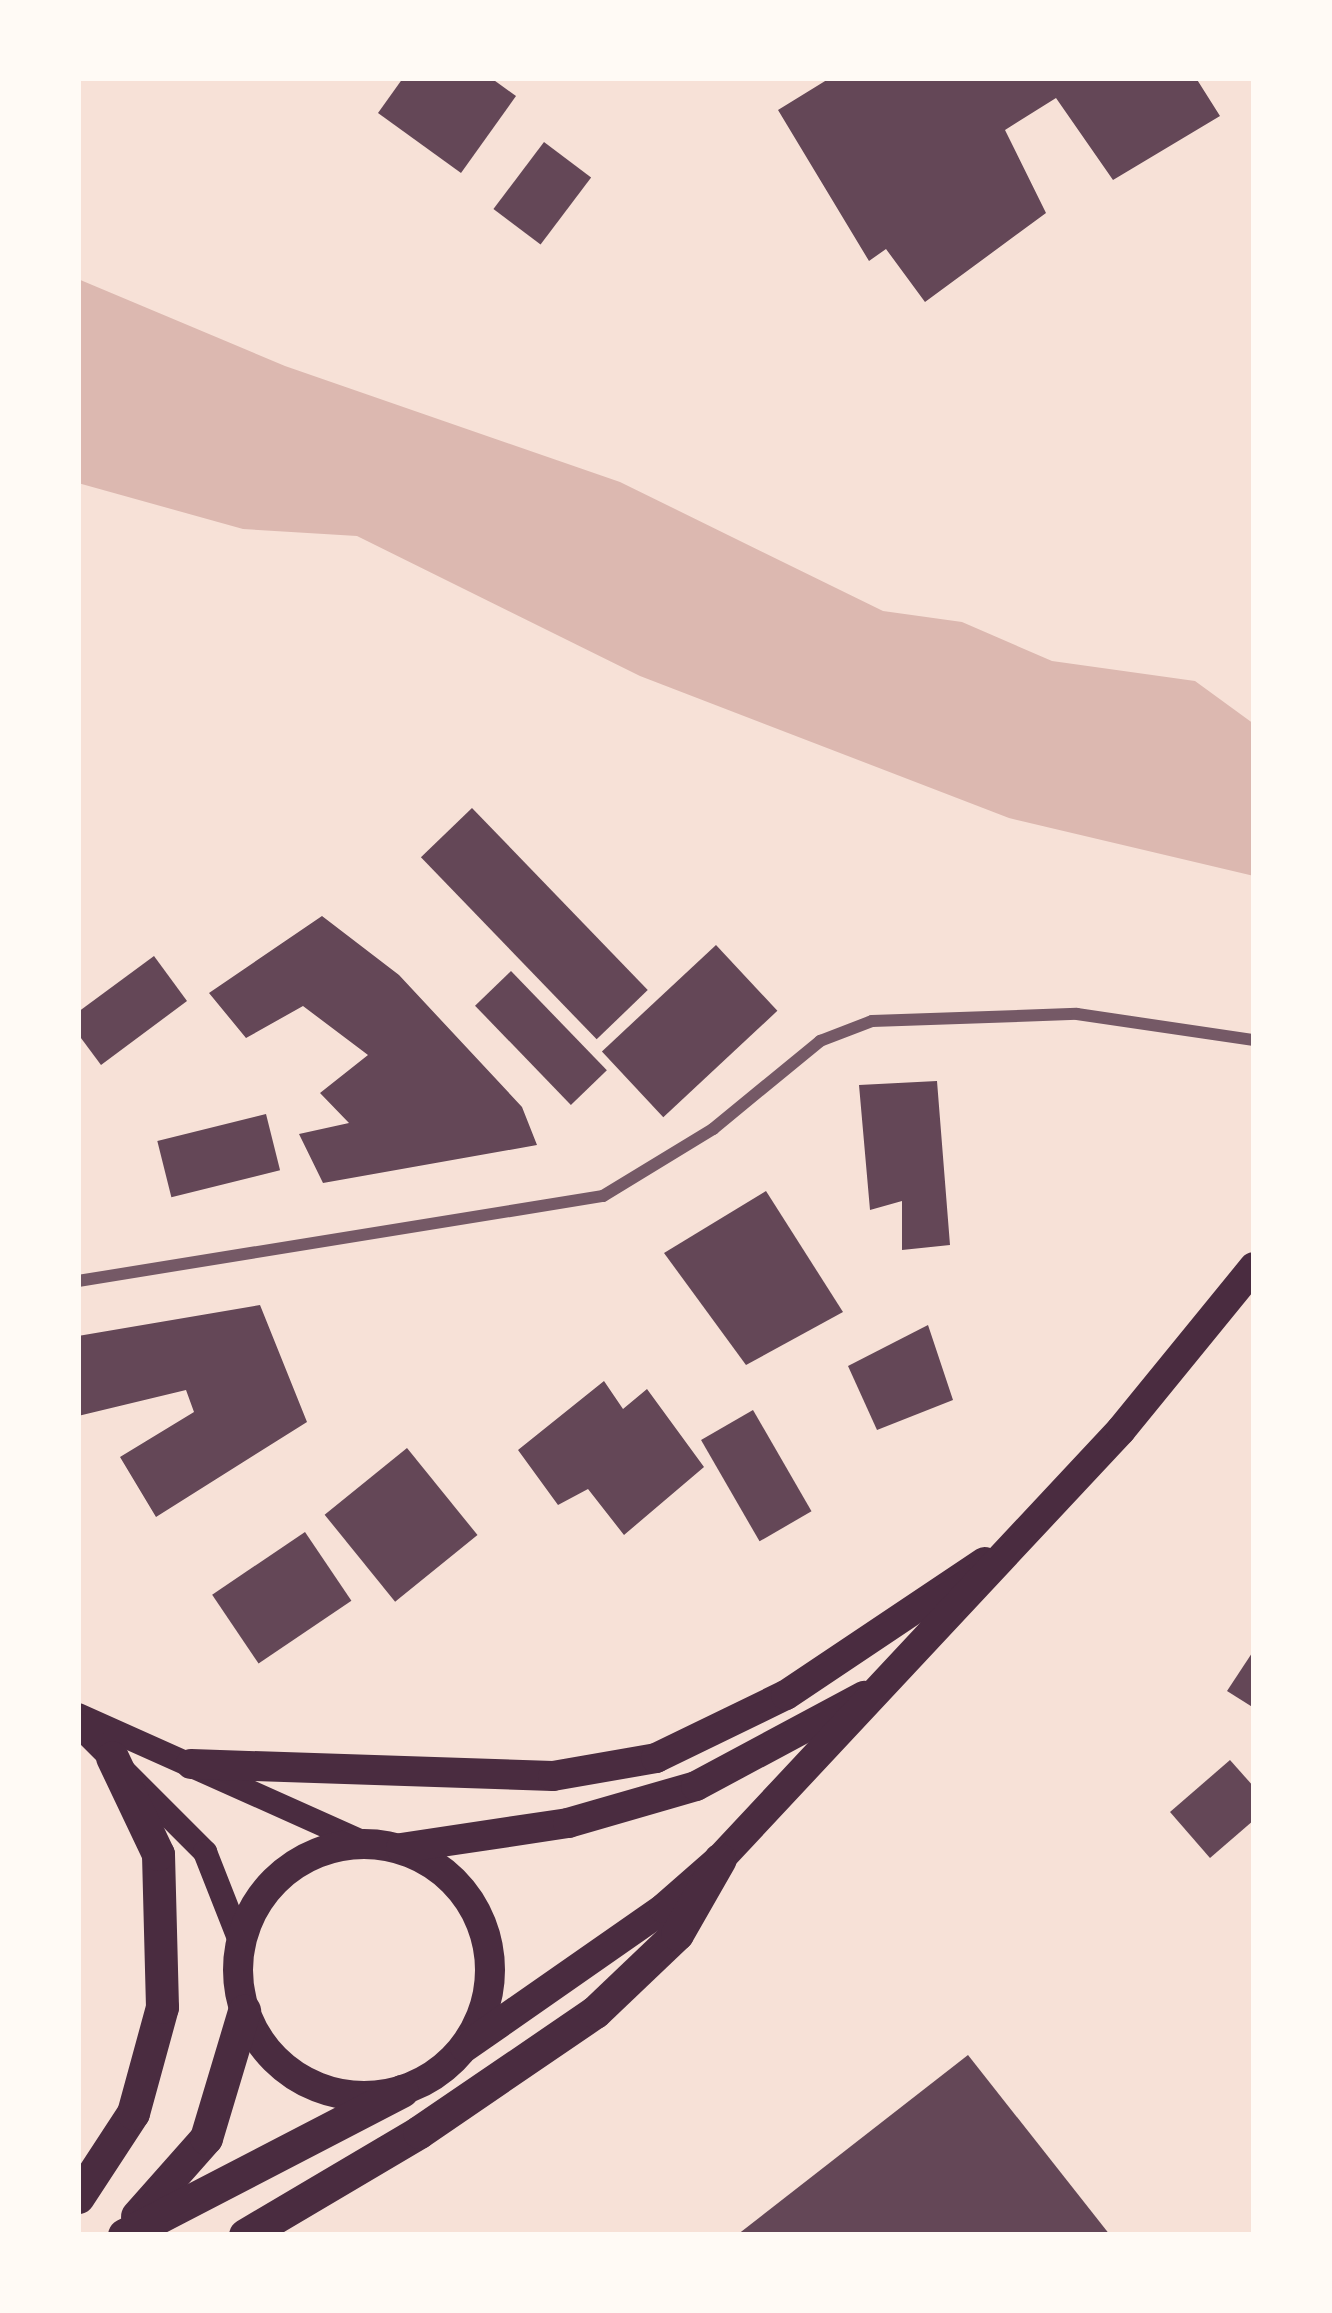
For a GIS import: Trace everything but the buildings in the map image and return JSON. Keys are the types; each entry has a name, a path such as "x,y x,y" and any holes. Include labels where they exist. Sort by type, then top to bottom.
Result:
{"highway":[{"path":"78,2197 134,2113 162,2007 158,1854 112,1757"},
{"path":"245,2235 419,2132 595,2012 677,1934 720,1859"},
{"path":"121,2235 206,2138 244,2011"},
{"path":"121,2235 402,2091"}],"main road":[{"path":"78,1725 205,1852 240,1941 244,2011 290,2073 363,2097 402,2091 437,2074 465,2047 664,1908 720,1859 1025,1535 1254,1267"},
{"path":"191,1764 553,1776 656,1758 786,1695 1025,1535"},
{"path":"401,1848 568,1823 696,1786 895,1678"},
{"path":"78,1714 362,1842 401,1848 438,1866 485,1930 492,1971 485,2011 465,2047"},
{"path":"240,1941 272,1882 313,1855 362,1842"}],"street":[{"path":"78,1281 603,1196 713,1129 820,1041 872,1022 1077,1014 1254,1040"}],"shaded area":[{"path":"78,279 285,366 620,482 883,611 962,622 1052,661 1195,681 1254,724 1254,876 1009,818 640,676 357,536 243,529 78,483"}]}
